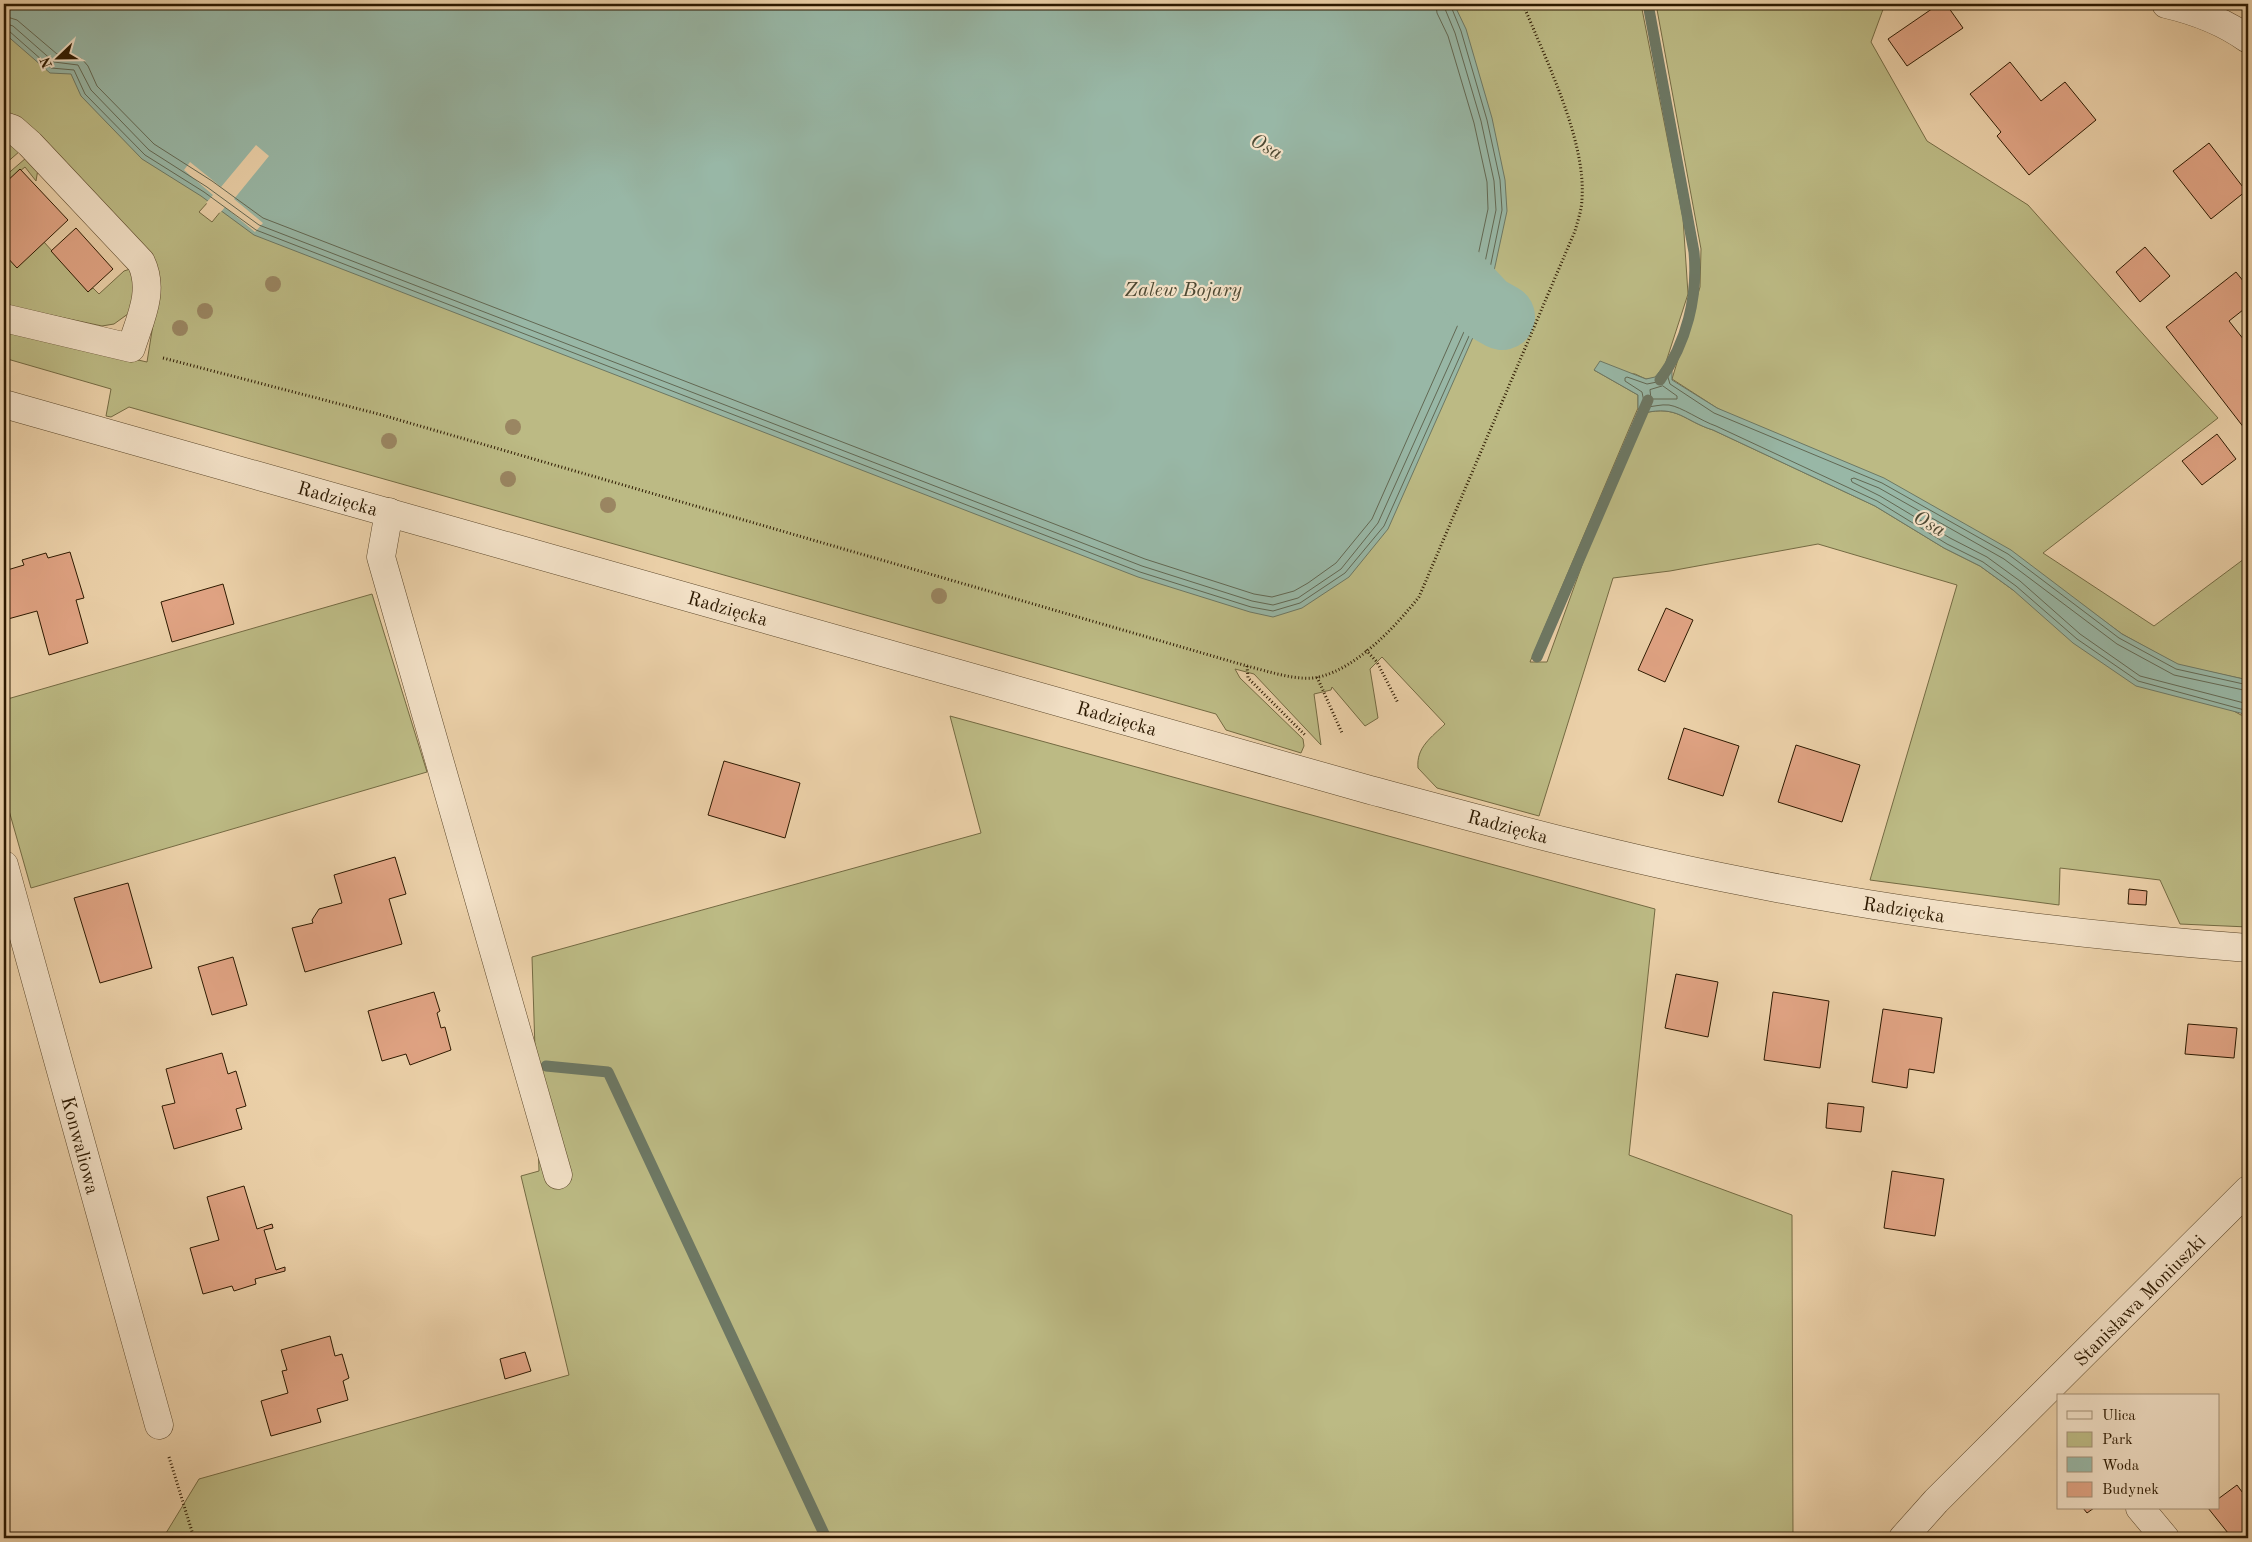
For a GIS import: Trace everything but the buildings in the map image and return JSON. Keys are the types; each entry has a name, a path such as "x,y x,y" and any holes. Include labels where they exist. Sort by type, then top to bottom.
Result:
{"street":[{"path":"2166,4 2187,9 2227,24 2248,39"},
{"path":"4,126 13,129 30,144 141,262 146,273 149,292 131,348 4,318"},
{"name":"Radzięcka","path":"4,404 1308,772 1567,842 1740,881 1908,911 2123,939 2248,948"},
{"path":"389,512 381,557 558,1175"},
{"name":"Konwaliowa","path":"4,866 159,1425"},
{"name":"Stanisława Moniuszki","path":"2058,1394 2248,1190"},
{"name":"Stanisława Moniuszki","path":"1903,1538 1936,1501 2051,1401"},
{"path":"2142,1510 2165,1538"}],"path":[{"path":"131,348 382,416 1247,666 1282,675 1318,677 1343,666 1390,631 1419,597 1575,231 1580,212 1583,182 1576,142 1523,4"},
{"path":"1366,650 1377,662 1398,703"},
{"path":"1247,666 1248,678 1308,738 1314,751 1308,772"},
{"path":"1318,677 1342,733"},
{"path":"159,1425 194,1538"}],"green space":[{"path":"4,4 1641,4 1683,218 1688,294 1665,365 1655,378 1646,379 1635,374 1594,370 1638,395 1638,408 1530,662 1547,662 1586,554 1644,413 1656,411 1673,412 1875,506 1944,548 1980,566 2013,590 2241,715 2248,715 2248,927 2180,924 2160,880 2060,868 2059,905 1870,880 1957,585 1818,544 1670,571 1613,578 1539,816 1437,788 1418,768 1418,761 1422,748 1445,724 1382,657 1370,669 1378,718 1365,726 1332,687 1331,690 1314,694 1321,745 1254,674 1235,669 1240,678 1303,739 1304,746 1301,753 1226,730 1216,714 129,407 111,417 106,416 111,389 4,358 4,330 147,362 160,281 158,271 27,125 4,113","holes":["208,202 221,211 212,222 199,212"]},
{"path":"1656,4 1885,4 1871,42 1927,141 2028,205 2218,418 2043,553 2154,626 2248,556 2248,680 2178,665 2122,634 2081,604 1717,408 1672,379 1700,287 1701,249"},
{"path":"4,140 12,143 20,151 4,165"},
{"path":"26,158 38,169 36,181 25,167 4,184 4,177"},
{"path":"44,242 88,291 93,288 99,294 124,271 130,269 136,284 132,311 114,324 102,326 4,305 4,254 17,267"},
{"path":"372,594 427,772 31,888 4,793 4,700"},
{"path":"950,716 1655,909 1629,1155 1792,1215 1793,1538 163,1538 199,1479 569,1375 521,1176 539,1171 532,957 981,833"}],"water":[{"name":"Zalew Bojary","path":"4,4 1454,4 1466,29 1492,118 1505,180 1507,211 1486,308 1388,529 1349,577 1302,608 1273,617 1250,612 1138,577 254,235 201,196 142,159 81,96 71,74 50,73 4,33"},
{"path":"1600,361 1646,379 1655,377 1665,365 1672,370 1672,380 1717,408 1884,478 2011,550 2122,634 2178,664 2248,680 2248,715 2136,686 2073,643 2013,590 1980,566 1944,548 1875,506 1713,430 1673,412 1656,411 1644,413 1638,408 1638,395 1594,370"}],"pier":[{"path":"256,145 269,156 234,199 263,223 255,232 225,207 220,213 206,203 213,195 184,170 190,162 221,187"}],"waterway":[{"path":"1648,4 1694,252 1695,269 1692,302 1684,335 1660,380"},
{"name":"Osa","path":"1424,242 1486,308 1502,317"},
{"path":"1537,657 1648,400"},
{"path":"546,1066 608,1072 826,1538"}]}
